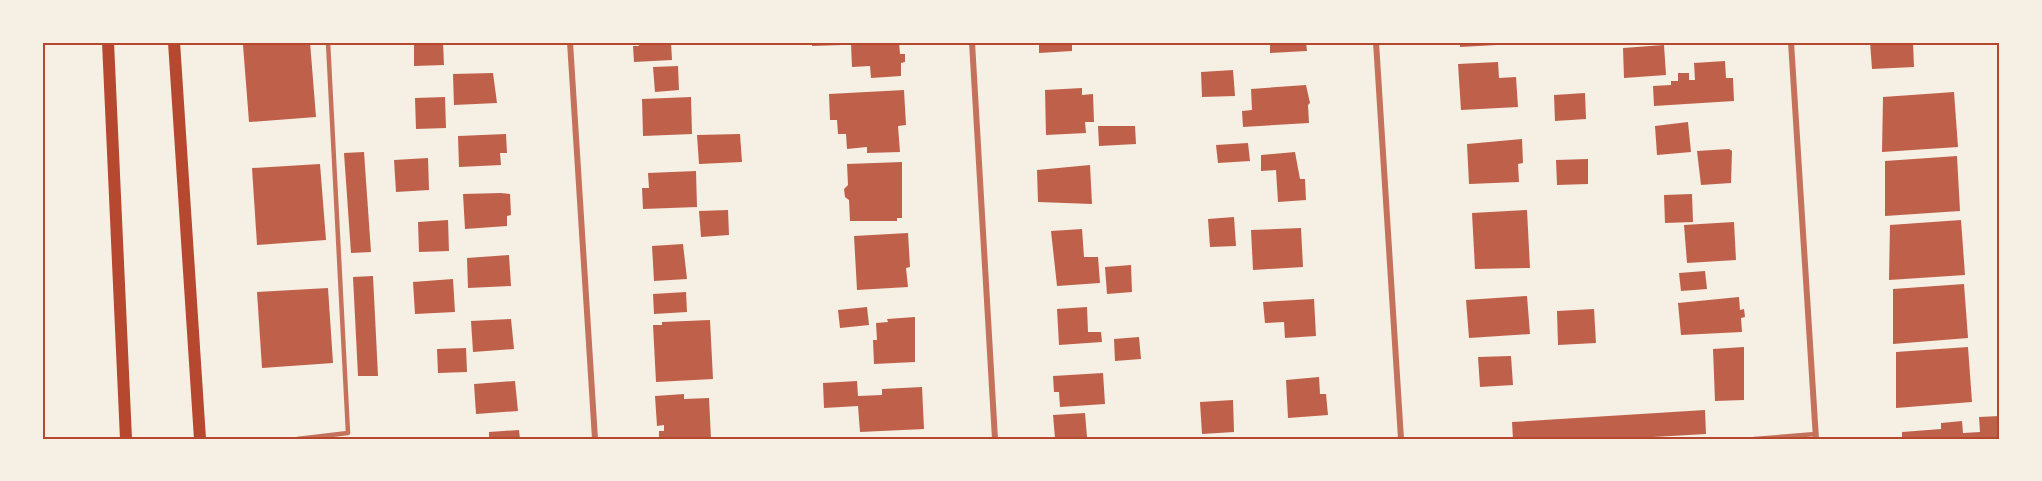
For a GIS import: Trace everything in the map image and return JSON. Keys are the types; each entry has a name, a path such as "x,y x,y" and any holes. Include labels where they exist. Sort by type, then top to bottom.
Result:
{"main road":[{"path":"108,42 126,439"},
{"path":"174,42 200,439"}],"street":[{"path":"570,42 595,439"},
{"path":"972,42 995,439"},
{"path":"1376,42 1401,439"},
{"path":"1791,42 1816,437"}],"lane":[{"path":"297,439 348,433 328,42"},
{"path":"1754,439 1816,437"}],"building":[{"path":"310,42 316,117 249,122 243,45"},
{"path":"414,42 443,42 444,65 414,66"},
{"path":"638,42 671,42 672,60 634,62 633,46 639,46"},
{"path":"812,42 842,42 842,45 812,46"},
{"path":"899,42 900,54 905,54 905,62 901,63 901,76 871,78 870,66 852,67 851,44"},
{"path":"1039,42 1072,42 1072,51 1039,53"},
{"path":"1270,42 1306,42 1307,51 1270,53"},
{"path":"1460,42 1515,42 1515,44 1460,47"},
{"path":"1870,42 1913,42 1914,67 1872,69"},
{"path":"1664,45 1666,75 1624,78 1623,48"},
{"path":"1725,61 1726,78 1733,78 1734,101 1654,106 1653,86 1671,85 1671,81 1678,81 1678,73 1689,73 1689,80 1695,80 1694,63"},
{"path":"1498,62 1499,78 1516,77 1518,107 1461,110 1458,64"},
{"path":"678,66 679,90 655,92 653,67"},
{"path":"1233,70 1235,96 1202,97 1201,72"},
{"path":"493,73 497,103 454,105 453,74"},
{"path":"1306,85 1310,103 1308,105 1309,123 1243,127 1242,111 1252,110 1251,89"},
{"path":"1082,88 1082,95 1093,94 1094,122 1085,122 1086,133 1046,135 1045,90"},
{"path":"904,90 906,125 898,126 900,152 867,153 867,147 847,149 846,134 838,134 837,120 830,120 829,94"},
{"path":"1954,92 1958,147 1882,152 1883,97"},
{"path":"1585,93 1586,119 1555,121 1554,95"},
{"path":"445,97 446,128 416,129 415,98"},
{"path":"691,97 692,134 643,136 642,99"},
{"path":"1688,122 1691,152 1657,155 1655,126"},
{"path":"1098,126 1135,126 1136,144 1099,146"},
{"path":"506,134 507,153 500,153 501,165 459,167 458,136"},
{"path":"740,134 742,162 699,164 697,135"},
{"path":"1522,139 1523,163 1518,164 1519,182 1469,184 1467,144"},
{"path":"1248,143 1250,161 1218,163 1216,145"},
{"path":"1729,149 1732,151 1731,183 1701,185 1697,151"},
{"path":"364,152 371,252 351,253 344,153"},
{"path":"1295,152 1300,179 1305,179 1306,200 1278,202 1276,170 1261,171 1261,155"},
{"path":"1957,156 1960,211 1885,216 1885,161"},
{"path":"428,158 429,190 396,192 394,160"},
{"path":"1588,159 1588,184 1557,185 1556,160"},
{"path":"902,162 902,218 897,218 897,221 850,221 849,200 845,197 844,189 848,185 847,164"},
{"path":"320,164 326,240 257,245 252,168"},
{"path":"1090,165 1092,204 1038,202 1037,170"},
{"path":"696,171 697,207 643,209 642,188 649,188 648,173"},
{"path":"463,194 510,194 511,215 507,216 507,226 465,229"},
{"path":"1692,194 1693,222 1665,223 1664,195"},
{"path":"728,210 729,235 701,237 699,211"},
{"path":"1527,210 1530,268 1475,269 1472,213"},
{"path":"1234,217 1236,246 1210,247 1208,219"},
{"path":"448,220 449,251 419,252 418,222"},
{"path":"1961,220 1965,275 1889,280 1890,225"},
{"path":"1734,222 1736,260 1687,263 1684,225"},
{"path":"1301,228 1303,267 1253,270 1251,230"},
{"path":"1082,229 1084,257 1098,257 1100,283 1057,286 1051,231"},
{"path":"908,233 910,267 906,268 908,287 857,290 854,236"},
{"path":"683,244 687,279 654,281 652,246"},
{"path":"509,255 511,286 468,288 467,258"},
{"path":"1131,265 1132,292 1107,294 1105,267"},
{"path":"1705,271 1707,289 1681,291 1679,273"},
{"path":"373,276 378,376 358,376 353,277"},
{"path":"453,279 455,312 415,314 413,282"},
{"path":"1964,284 1968,338 1893,344 1893,289"},
{"path":"328,288 333,363 262,368 257,292"},
{"path":"686,292 687,312 654,314 653,294"},
{"path":"1527,296 1530,334 1469,338 1466,300"},
{"path":"1739,297 1740,310 1744,309 1745,317 1741,318 1742,332 1681,335 1678,303"},
{"path":"1314,299 1316,336 1285,338 1284,322 1265,323 1263,302"},
{"path":"867,307 869,325 840,328 838,310"},
{"path":"1087,307 1088,332 1101,332 1102,342 1059,345 1057,309"},
{"path":"1594,309 1596,343 1558,345 1557,311"},
{"path":"915,317 915,362 874,364 873,340 877,340 876,323 888,322 887,319"},
{"path":"511,319 514,349 473,352 471,321"},
{"path":"710,320 713,379 656,382 653,325 662,325 662,322"},
{"path":"1139,337 1141,359 1115,361 1114,339"},
{"path":"1744,347 1744,400 1715,401 1713,349"},
{"path":"1968,347 1972,402 1896,408 1896,352"},
{"path":"466,348 467,372 438,373 437,349"},
{"path":"1511,356 1513,385 1480,387 1478,357"},
{"path":"1103,373 1105,404 1060,407 1059,392 1054,392 1053,376"},
{"path":"1319,377 1320,394 1326,394 1328,415 1288,418 1286,380"},
{"path":"515,381 518,411 476,414 474,384"},
{"path":"857,381 858,396 882,395 882,389 922,387 924,429 860,432 858,406 824,408 823,383"},
{"path":"684,394 684,399 709,398 711,439 659,439 659,431 664,431 664,425 657,426 655,396"},
{"path":"1233,400 1234,432 1202,434 1200,402"},
{"path":"1705,410 1706,434 1618,439 1513,439 1512,422"},
{"path":"1085,413 1087,437 1055,438 1053,415"},
{"path":"2000,416 2000,439 1902,439 1902,432 1941,429 1941,423 1962,421 1963,433 1980,432 1979,417"},
{"path":"519,430 520,439 489,439 489,432"}]}
